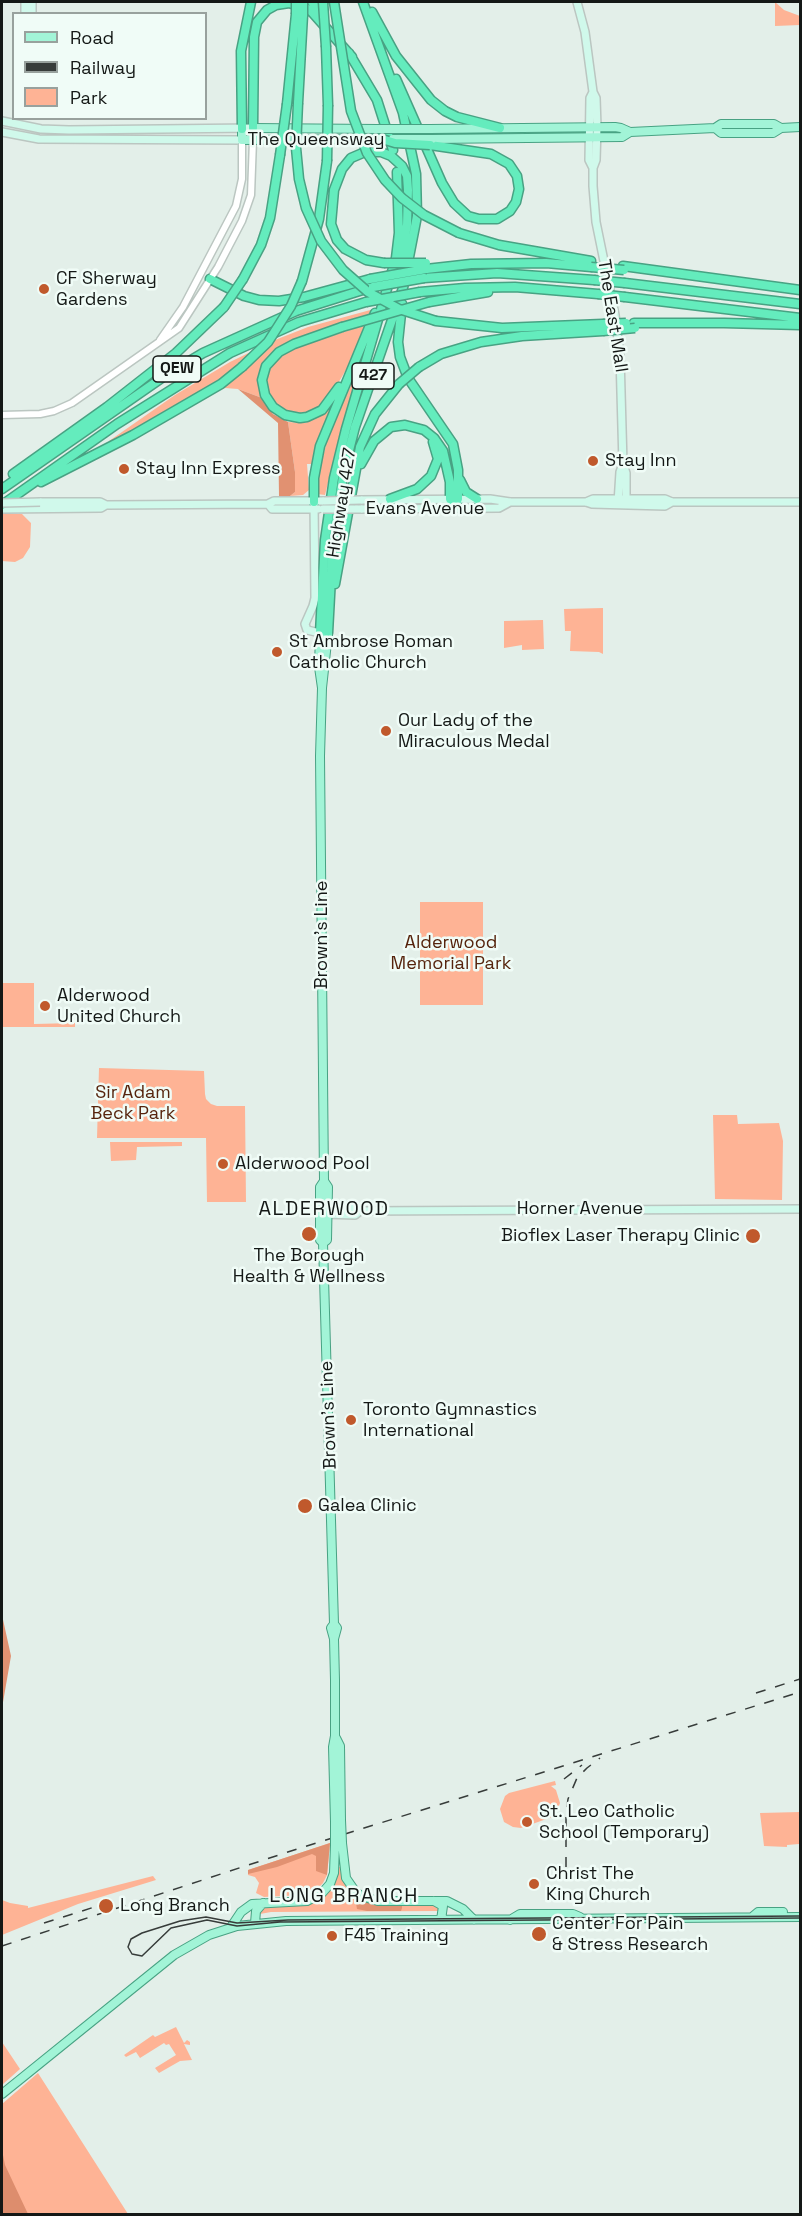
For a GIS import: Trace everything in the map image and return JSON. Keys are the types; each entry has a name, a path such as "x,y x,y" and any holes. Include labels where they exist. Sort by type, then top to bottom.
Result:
{"highway":[{"path":"242,129 242,51 251,2"},
{"path":"296,2 299,14 296,148 299,179 306,208 321,241 343,270 368,292 405,311 436,321 502,328 724,323 801,326"},
{"path":"2,484 176,353 224,307 243,279 261,245 270,218 299,14 303,2"},
{"path":"312,2 351,57 377,100 393,150"},
{"path":"16,494 142,430 221,384 268,342 291,306 303,281 319,219 327,161 328,105 323,2"},
{"path":"334,2 351,111 368,153 386,180 402,198 424,215 459,233 499,245 591,264 801,290"},
{"path":"365,2 396,56 431,100 457,117 500,128"},
{"name":"427","path":"365,2 374,30"},
{"path":"254,129 254,37 257,22 267,10 276,5 289,3 306,8 351,57"},
{"path":"374,30 442,183 454,203 468,216 479,219 496,219 510,212 516,202 519,189 517,176 509,165 491,154 431,142 395,143 382,139"},
{"name":"Highway 427","path":"323,630 329,602 333,541 344,470 355,427 404,288 417,216 416,174 403,113 374,30"},
{"path":"362,378 400,268 406,237 407,176 398,162 388,154 365,152 351,158 342,169 334,190 332,224 337,240 345,249 366,260 384,263 425,270 460,262 471,264 591,264"},
{"name":"Highway 427","path":"323,630 325,540 332,492 344,437 391,281 397,250 397,172"},
{"path":"319,506 314,478 320,446 361,350 388,271 398,222"},
{"name":"QEW","path":"2,489 148,387 203,353 296,311 371,283 425,270 594,280 801,304"},
{"path":"208,282 244,296 259,300 279,301 371,283"},
{"path":"361,350 322,410 300,418 285,415 273,407 267,399 263,387 264,372 270,361 286,348 342,327 429,302 514,287"},
{"path":"2,504 117,424 230,353 299,322 366,302 420,292 514,287 598,294 801,318"},
{"path":"404,288 398,342 400,357 408,378 449,436 455,450 464,489 477,499"},
{"path":"329,602 334,591 342,551 360,447 381,404 399,384 419,367 450,351 481,342 603,327"},
{"path":"352,487 365,454 379,435 398,425 418,427 438,442 444,456 454,499"},
{"path":"390,499 410,493 422,486 435,469 438,459 437,451 428,434"},
{"path":"454,508 458,470"}],"main road":[{"name":"The East Mall","path":"577,2 585,32 593,92 596,98 593,127 596,160 593,168 596,222 615,315 620,356 623,465 626,473 622,502"},
{"path":"31,138 33,120"},
{"name":"The Queensway","path":"2,121 22,122 32,127 69,130 593,127 621,128 630,132 715,128 721,133 773,133 781,128 801,127"},
{"path":"21,136 22,122"},
{"path":"242,129 242,140"},
{"path":"253,140 254,129"},
{"name":"The Queensway","path":"2,132 31,138 382,139"},
{"name":"The Queensway","path":"431,142 622,137 630,132"},
{"name":"Evans Avenue","path":"319,506 361,500 390,499 477,499 592,504 665,499 672,502 801,502"},
{"name":"Evans Avenue","path":"2,504 100,502 106,505 268,504 274,501 361,509 499,508 510,502"},
{"name":"Evans Avenue","path":"2,509 101,508 106,505"},
{"path":"319,506 315,598 305,624 308,630 323,630"},
{"name":"Brown's Line","path":"231,1927 249,1905 307,1900 322,1893 332,1878 338,1844 340,1746 336,1736 334,1639 331,1628 334,1624 323,1243 327,1240 320,1187 324,1181 321,895 322,688 319,667 323,630"},
{"name":"Horner Avenue","path":"324,1211 355,1215 360,1211 801,1209"},
{"name":"Brown's Line","path":"338,1844 345,1875 349,1885 358,1894 378,1900 451,1902 463,1909 474,1920"},
{"path":"430,1900 442,1904 441,1920"},
{"path":"255,1923 256,1911 264,1902"},
{"path":"451,1920 464,1925 504,1925 520,1914 573,1914 586,1920 696,1918 711,1923 746,1923 758,1912 792,1912 801,1917"},
{"path":"2,2094 174,1955 197,1941 231,1927 255,1923 510,1920"}],"street":[{"path":"158,343 183,307 236,206 242,179 242,140"},
{"path":"2,416 33,415 54,411 82,397 179,328 242,222 251,195 253,140"},
{"path":"201,274 208,282"},
{"path":"197,281 208,282"}],"green space":[{"path":"775,2 784,10 800,16 800,25 775,26"},
{"path":"374,309 371,317 283,346 270,355 264,362 259,380 262,398 238,389 225,388 184,403 112,442 109,441 175,395 230,362 308,327"},
{"path":"368,324 356,353 322,406 307,414 288,413 271,401 265,383 268,370 275,359 289,350"},
{"path":"356,374 359,375 337,446 325,495 317,494 319,472 329,433"},
{"path":"329,408 332,409 319,436 313,464 307,464 309,490 303,495 290,496 295,492 295,472 288,422 305,423 315,419"},
{"path":"2,514 22,514 31,523 30,547 23,558 15,562 2,561"},
{"path":"603,608 603,654 570,651 571,631 565,631 564,609"},
{"path":"543,620 544,649 522,650 522,645 504,648 504,621"},
{"name":"Alderwood Memorial Park","path":"420,902 483,902 483,1005 420,1005"},
{"path":"2,983 34,983 34,1024 75,1023 75,1027 2,1027"},
{"name":"Sir Adam Beck Park","path":"99,1068 204,1071 206,1099 211,1104 245,1106 246,1202 207,1202 206,1138 97,1138"},
{"path":"713,1115 737,1115 738,1124 779,1123 783,1141 782,1200 715,1199"},
{"path":"110,1142 182,1142 182,1146 137,1147 136,1160 111,1161"},
{"path":"555,1781 556,1785 551,1786 556,1790 560,1803 555,1816 521,1828 504,1822 500,1809 505,1796"},
{"path":"800,1812 799,1844 787,1845 787,1847 764,1846 760,1813"},
{"path":"330,1843 327,1875 314,1892 303,1895 264,1897 256,1893 259,1883 255,1877 248,1875 248,1870"},
{"path":"338,1867 340,1867 342,1879 348,1890 363,1900 382,1904 433,1903 438,1906 438,1911 271,1912 260,1914 261,1909 266,1906 308,1904 319,1900 331,1888"},
{"path":"153,1876 156,1880 78,1904 2,1935 2,1900 28,1906 28,1908"},
{"path":"176,2027 184,2043 187,2040 190,2042 190,2045 184,2044 192,2060 180,2061 159,2073 155,2068 176,2055 169,2044 164,2043 140,2058 136,2052 126,2057 124,2055 153,2035 155,2037"},
{"path":"2,2042 20,2069 2,2085"},
{"path":"38,2073 128,2214 2,2214 2,2104"}],"shaded area":[{"path":"238,389 262,398 273,414 288,422 295,472 295,492 290,496 279,496 278,423"},
{"path":"2,1615 11,1656 2,1708"},
{"path":"330,1843 327,1875 316,1871 316,1856 312,1854 277,1867 248,1874 248,1870"},
{"path":"358,1898 370,1903 402,1903 402,1908 401,1911 357,1909"},
{"path":"2,2150 5,2165 28,2214 3,2214"}],"tram line":[{"path":"800,1916 288,1920 237,1923 206,1917 180,1921 142,1933 131,1939 128,1947 132,1954 142,1956 171,1928 207,1920 237,1926 280,1922 800,1918"}],"railway":[{"path":"756,1693 800,1679"},
{"path":"2,1946 297,1849 800,1692"},
{"path":"566,1867 568,1799 577,1778 600,1758"},
{"path":"564,1779 582,1765"},
{"path":"44,1923 104,1904"}],"place":[{"name":"CF Sherway Gardens","path":"44,289"},
{"name":"Stay Inn","path":"593,461"},
{"name":"Stay Inn Express","path":"124,469"},
{"name":"St Ambrose Roman Catholic Church","path":"277,652"},
{"name":"Our Lady of the Miraculous Medal","path":"386,731"},
{"name":"Alderwood United Church","path":"45,1006"},
{"name":"Alderwood Pool","path":"223,1164"},
{"name":"The Borough Health & Wellness","path":"309,1234"},
{"name":"Bioflex Laser Therapy Clinic","path":"753,1236"},
{"name":"Toronto Gymnastics International","path":"351,1420"},
{"name":"Galea Clinic","path":"305,1506"},
{"name":"St. Leo Catholic School (Temporary)","path":"527,1822"},
{"name":"Christ The King Church","path":"534,1884"},
{"name":"Long Branch","path":"106,1906"},
{"name":"Center For Pain & Stress Research","path":"539,1934"},
{"name":"F45 Training","path":"332,1936"}],"district":[{"name":"ALDERWOOD","path":"324,1210"},
{"name":"LONG BRANCH","path":"344,1897"}]}
